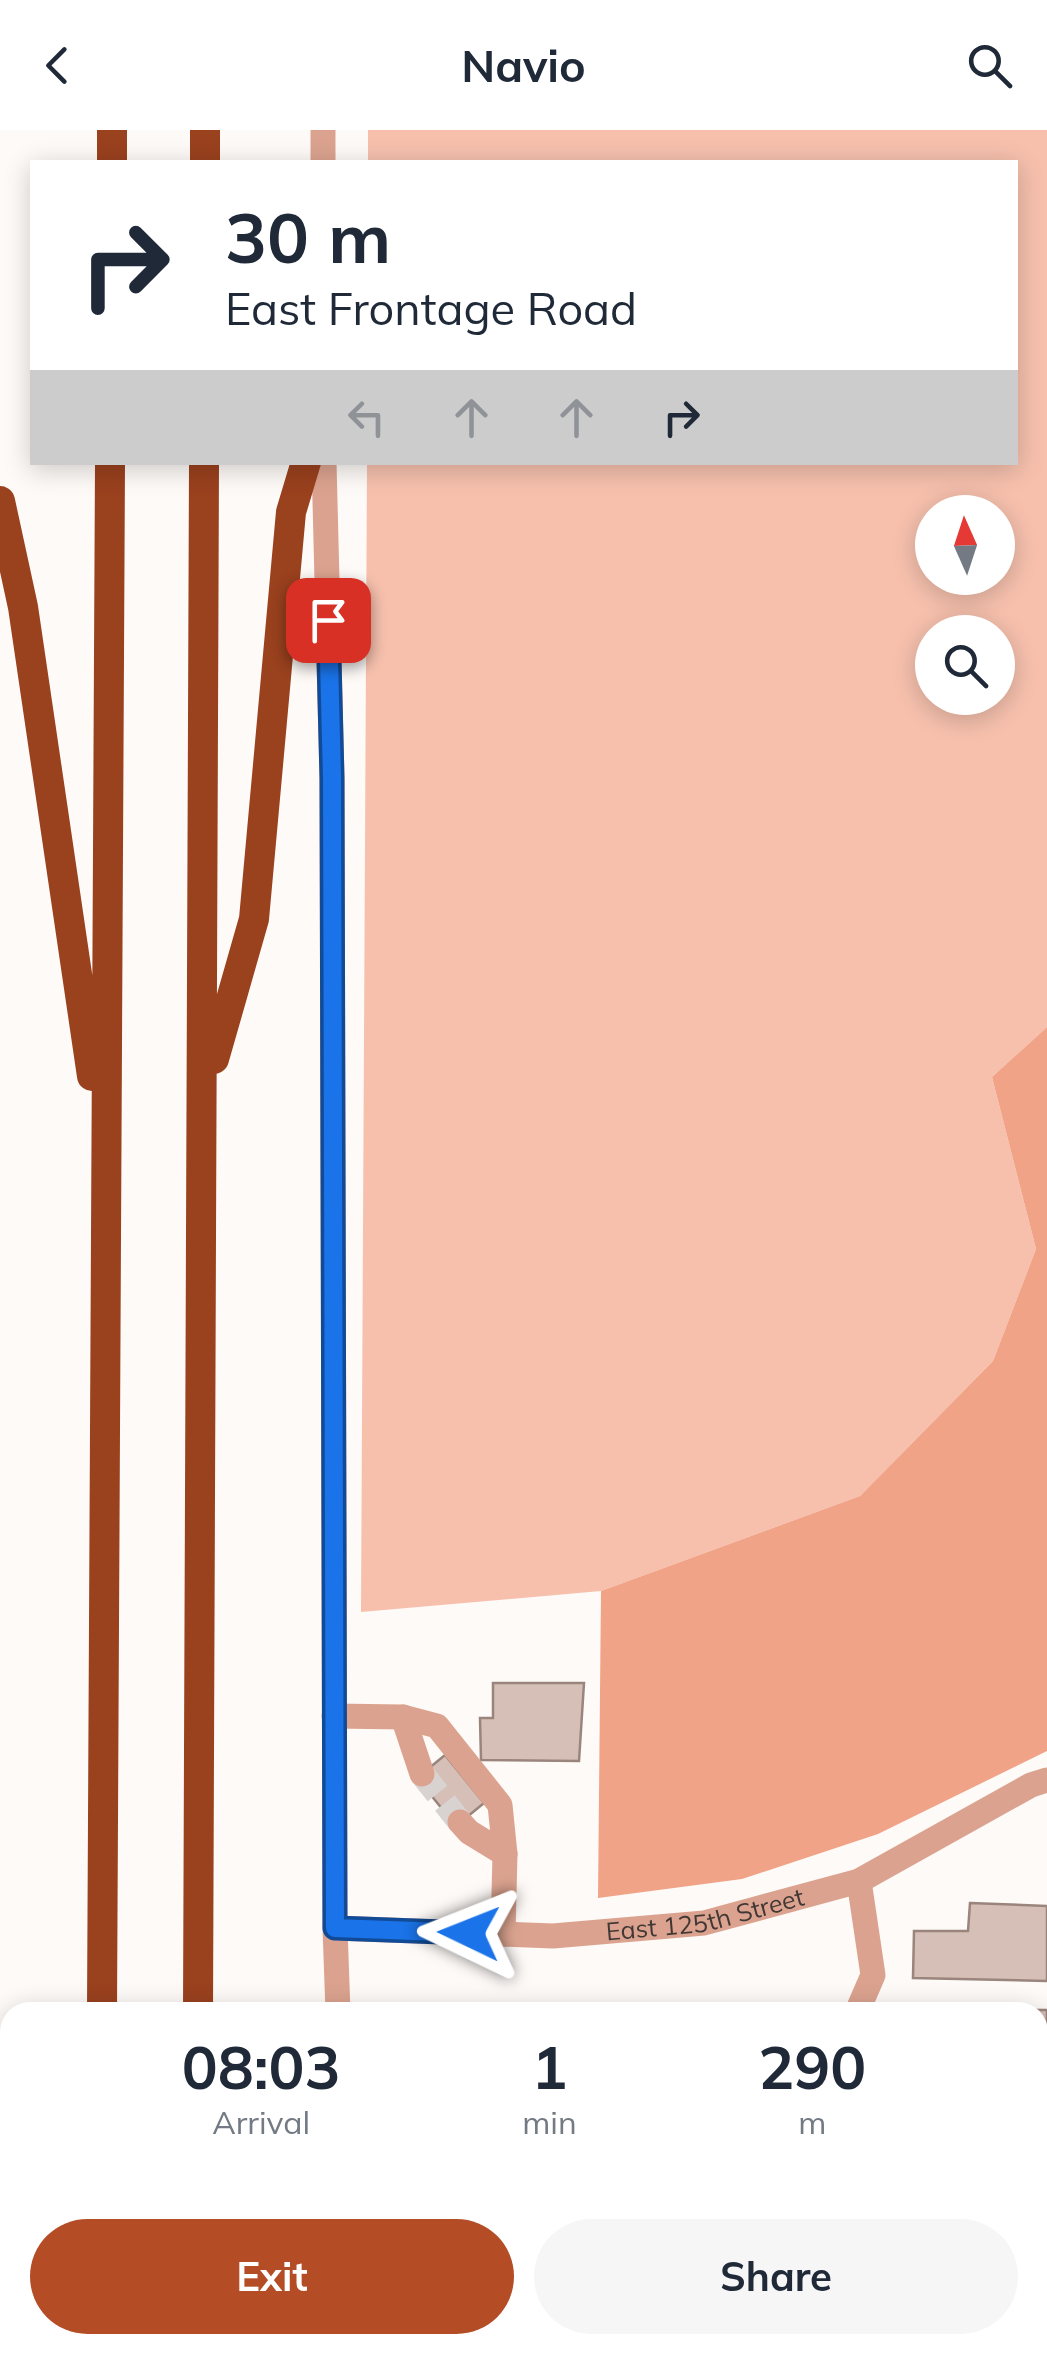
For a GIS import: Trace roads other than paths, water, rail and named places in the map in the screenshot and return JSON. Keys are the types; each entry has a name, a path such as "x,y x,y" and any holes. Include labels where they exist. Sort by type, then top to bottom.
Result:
{"highway":[{"path":"112,130 112,160"},
{"path":"205,130 205,160"},
{"path":"102,2002 110,465"},
{"path":"198,2002 204,465"},
{"path":"203,1096 254,918 291,512 305,465"},
{"path":"0,501 23,607 82,1023 106,1148"}],"street":[{"path":"323,130 323,160"},
{"path":"324,465 332,778 338,2002"},
{"path":"334,1716 403,1716 436,1726 500,1805 505,1854 503,1934"},
{"path":"403,1716 422,1774"},
{"name":"East 125th Street","path":"335,1928 553,1936 704,1923 858,1881 1047,1780"},
{"path":"460,1822 505,1854"},
{"path":"858,1881 873,1975 861,2002"}],"tunnel":[{"path":"422,1774 460,1822"}]}
